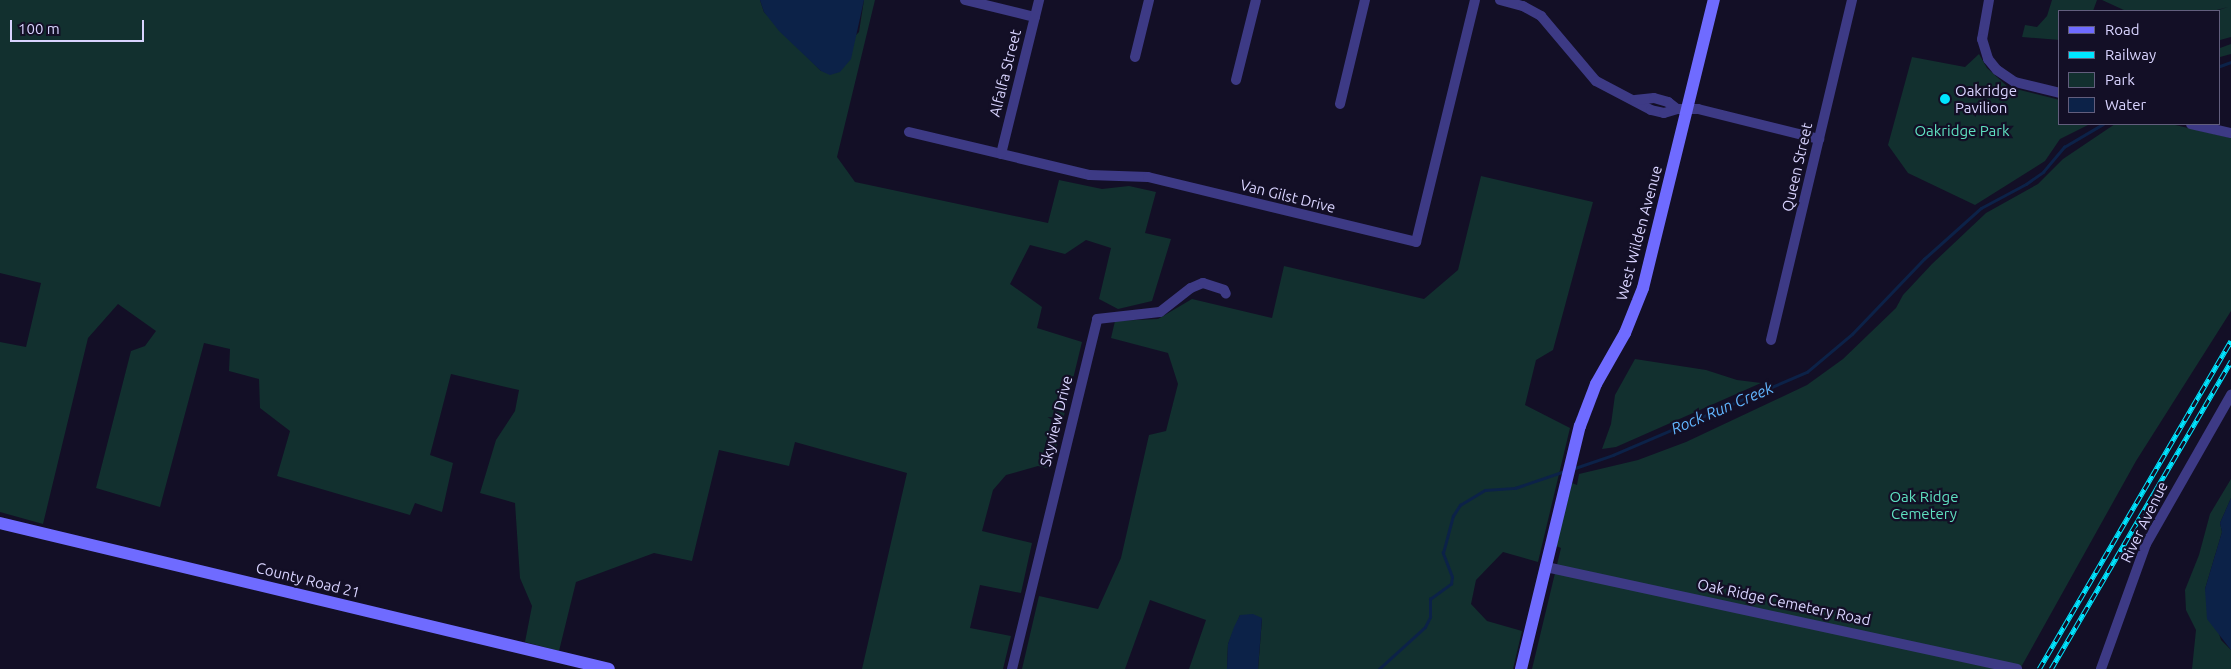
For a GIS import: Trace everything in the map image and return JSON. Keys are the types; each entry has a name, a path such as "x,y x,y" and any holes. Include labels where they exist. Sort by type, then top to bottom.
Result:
{"street":[{"path":"965,0 1034,17"},
{"name":"Alfalfa Street","path":"1001,154 1039,0"},
{"path":"1135,56 1150,0"},
{"path":"1236,80 1256,0"},
{"path":"1340,104 1365,0"},
{"name":"Van Gilst Drive","path":"909,132 1090,176 1148,177 1416,242 1475,0"},
{"path":"1500,0 1523,6 1541,16 1596,81 1612,92 1664,113 1682,109 1818,139"},
{"name":"West Wilden Avenue","path":"1521,669 1572,454 1588,402 1639,304 1682,109 1714,0"},
{"name":"Queen Street","path":"1771,340 1852,0"},
{"path":"1989,0 1982,39 1988,59 1997,70 2015,82 2058,93"},
{"path":"2196,125 2231,133"},
{"name":"Skyview Drive","path":"1012,669 1097,319 1160,312 1191,288 1203,284 1224,290 1226,294"},
{"name":"River Avenue","path":"2101,669 2150,536 2231,395"},
{"name":"County Road 21","path":"0,523 609,669"},
{"name":"Oak Ridge Cemetery Road","path":"1546,566 2017,669"}],"green space":[{"path":"0,0 760,0 764,12 821,71 859,32 864,0 875,0 837,157 855,182 1048,223 1059,180 1102,189 1129,186 1156,192 1145,233 1171,239 1152,301 1118,309 1099,299 1111,248 1086,240 1065,254 1030,245 1010,284 1042,307 1037,328 1082,342 1051,469 1038,466 1006,475 993,490 982,531 1032,543 1021,593 980,585 970,628 1011,636 1003,669 862,669 907,473 795,442 789,466 719,450 692,561 654,553 576,582 559,651 525,642 532,606 520,578 515,503 480,493 496,440 515,411 519,390 451,374 430,455 453,463 442,512 415,503 410,515 277,476 290,431 260,408 259,379 229,371 230,349 204,343 160,507 96,488 131,351 145,346 156,331 118,304 88,338 43,524 0,512 0,342 26,347 41,283 0,273"},
{"path":"2052,0 2097,0 2093,10 2058,10 2058,40 2022,37 2025,25 2037,27 2047,16"},
{"path":"2102,0 2231,0 2231,37 2221,40 2221,10 2219,10 2228,7 2217,10 2124,10"},
{"path":"2231,44 2231,54 2221,57 2221,48"},
{"name":"Oakridge Park","path":"1979,54 1987,68 2008,87 2058,100 2058,125 2088,125 2060,139 2045,161 1975,205 1908,173 1888,145 1912,57 1965,67"},
{"name":"Oak Ridge Cemetery","path":"2114,125 2175,125 2231,138 2231,311 2136,461 2020,669 1532,669 1561,548 1556,546 1572,483 1577,485 1579,474 1638,460 1686,442 1807,385 1843,359 1896,308 1903,295 1932,264 1986,213 2038,184 2063,159"},
{"path":"1481,176 1593,202 1553,350 1536,360 1525,405 1570,428 1538,562 1503,552 1476,580 1471,604 1487,621 1522,631 1513,669 1258,669 1262,619 1240,615 1228,644 1227,669 1189,669 1206,620 1150,600 1125,669 1022,669 1039,596 1098,609 1121,558 1149,435 1166,431 1178,384 1168,353 1111,338 1115,321 1158,319 1192,299 1272,318 1284,266 1424,299 1458,270"},
{"path":"1635,359 1706,370 1737,380 1761,383 1616,447 1602,449 1611,424 1615,395"},
{"path":"2231,479 2231,498 2220,523 2222,532 2205,589 2221,640 2231,650 2231,669 2192,669 2196,630 2186,610 2185,590 2199,555 2210,514"}],"water":[{"path":"760,0 864,0 851,59 840,72 830,75 821,71 779,31 764,12"},
{"path":"2231,498 2231,650 2207,619 2205,589 2222,532 2220,523"},
{"path":"1253,614 1262,618 1258,669 1227,669 1228,644 1234,627 1240,615"}],"waterway":[{"name":"Rock Run Creek","path":"2221,66 2231,62"},
{"name":"Rock Run Creek","path":"1575,468 1613,455 1807,372 1852,334 1924,259 1981,208 2026,184 2043,172 2064,147 2101,125"},
{"name":"Rock Run Creek","path":"1379,669 1425,627 1430,617 1430,599 1451,584 1452,577 1443,553 1453,516 1460,505 1485,490 1515,488 1565,471"}],"railway":[{"path":"2039,669 2231,341"},
{"path":"2051,669 2231,361"}],"place":[{"name":"Oakridge Pavilion","path":"1945,99"}]}
